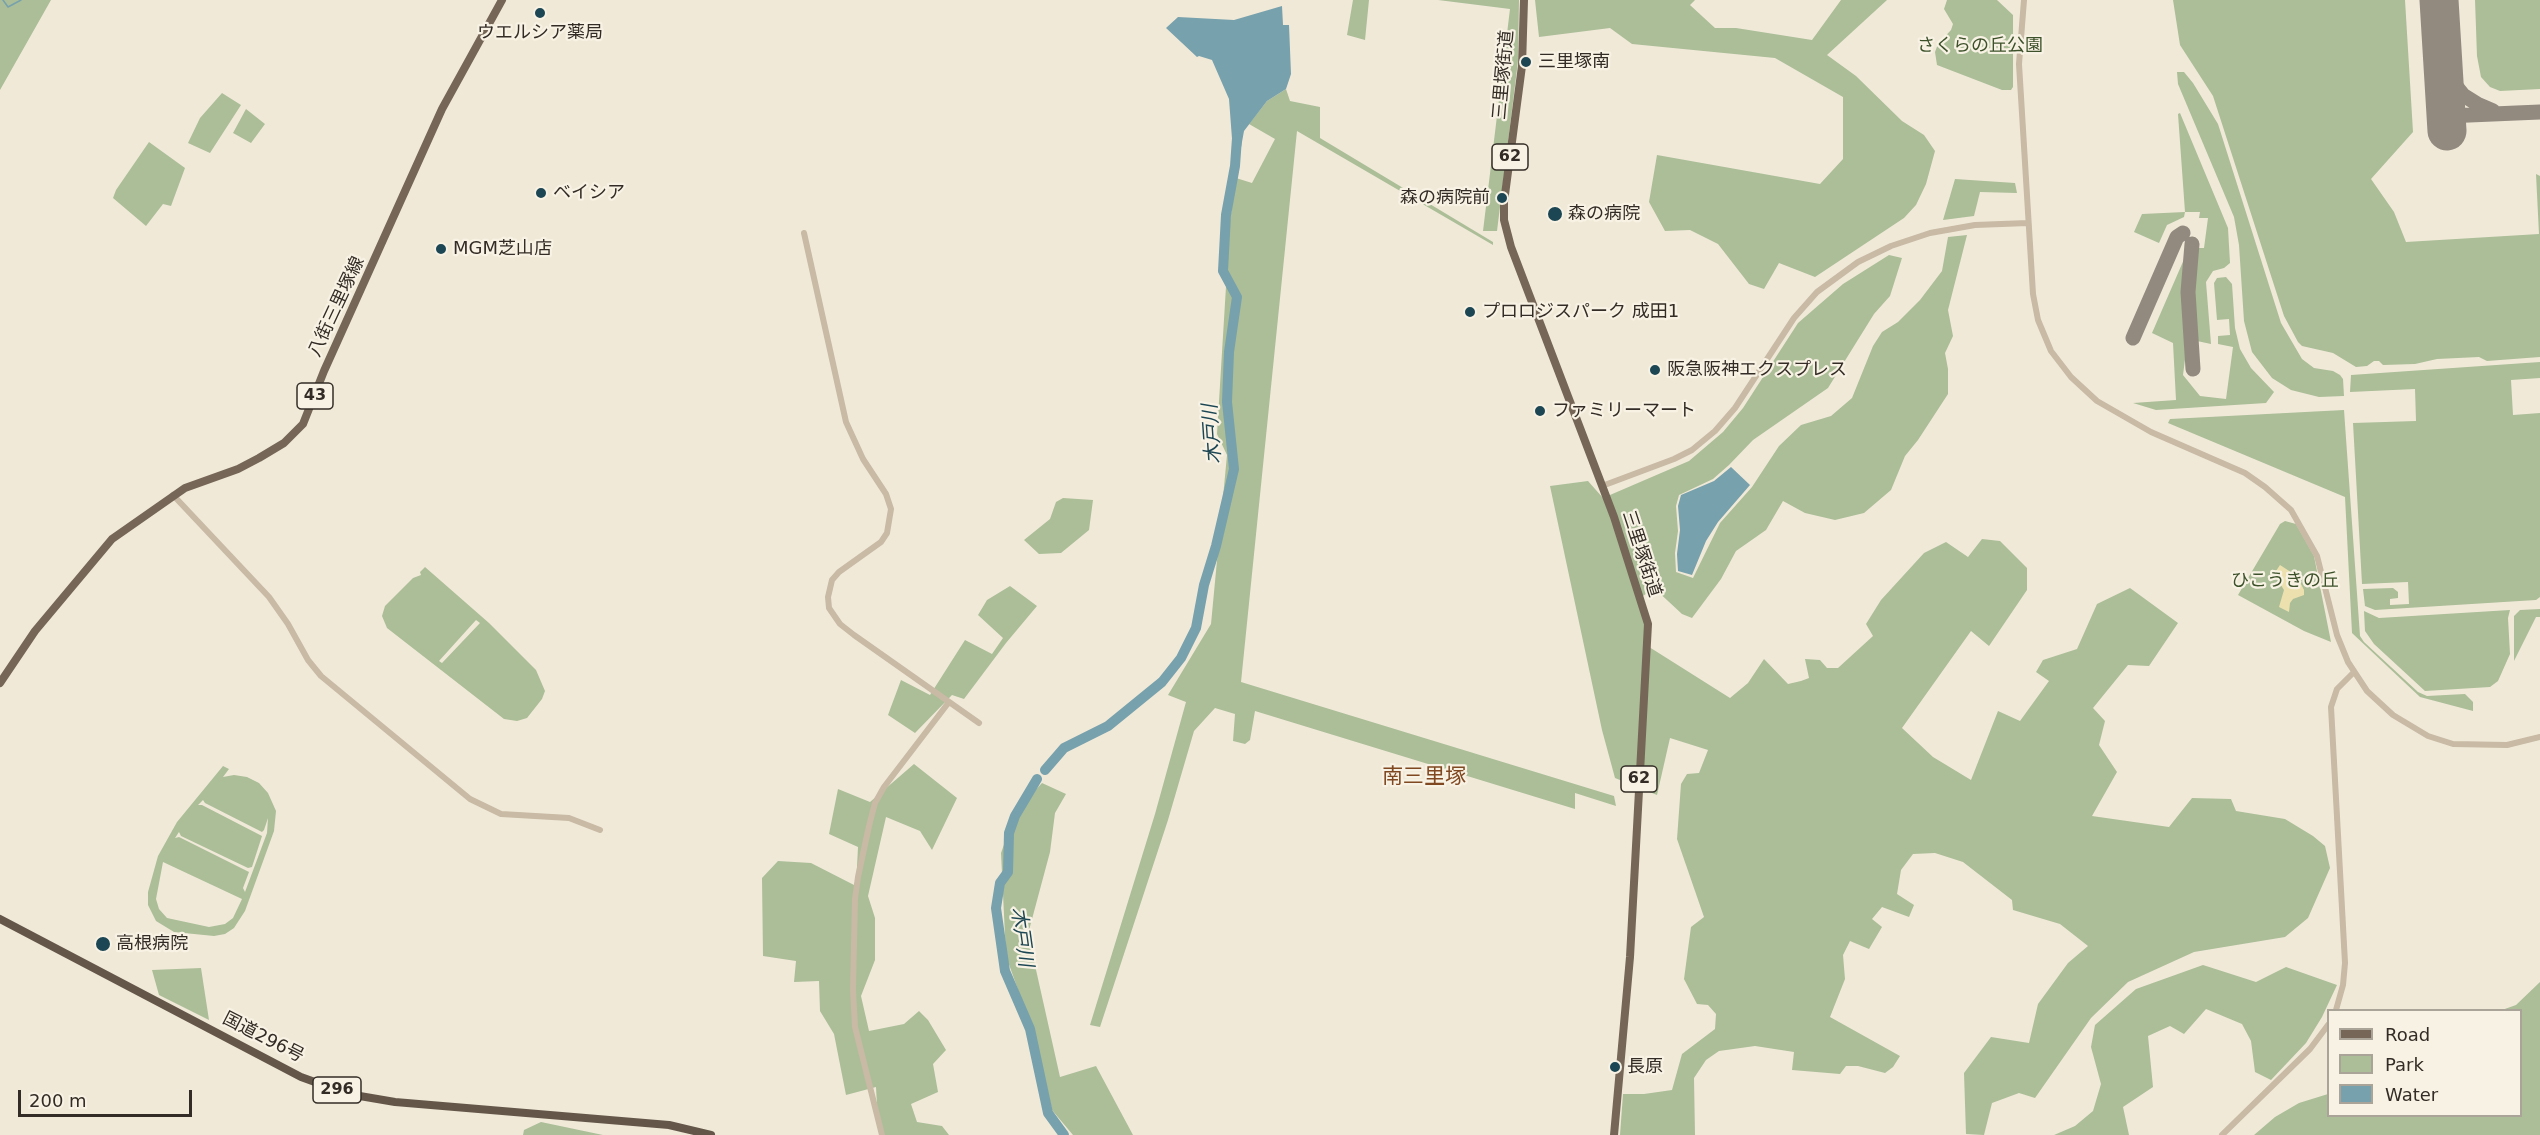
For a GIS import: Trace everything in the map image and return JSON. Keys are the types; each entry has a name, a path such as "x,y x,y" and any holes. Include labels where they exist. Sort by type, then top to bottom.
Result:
{"highway":[{"name":"国道296号","path":"0,919 301,1077 340,1091 394,1102 669,1125 711,1135"}],"main road":[{"name":"八街三里塚線","path":"0,682 35,631 102,549 122,531 173,495 193,484 259,458 284,442 303,424 324,370 442,109 502,0"},
{"name":"三里塚街道","path":"1524,0 1522,66 1504,202 1504,220 1511,247 1602,486 1645,614 1648,637 1630,957 1614,1135"}],"street":[{"path":"2024,0 2019,64 2034,305 2043,336 2051,351 2080,387 2116,414 2245,473 2265,487 2290,510 2318,556 2337,635 2354,672 2367,691 2382,706 2405,724 2428,736 2453,744 2507,745 2540,737"},
{"path":"1602,486 1674,459 1692,450 1716,431 1735,408 1782,334 1800,311 1817,292 1858,262 1890,246 1930,233 1975,225 2028,224"},
{"path":"804,233 846,422 863,459 886,494 891,509 887,533 881,542 844,568 832,580 828,597 829,608 840,624 854,635 979,723"},
{"path":"173,495 268,597 288,624 308,660 321,676 470,799 501,814 569,818 600,830"},
{"path":"2337,1009 2343,985 2345,963 2331,707 2337,689 2354,672"},
{"path":"882,1135 855,1027 853,967 855,899 859,869 875,803 884,787 950,702"},
{"path":"2222,1135 2310,1049 2327,1026"}],"green space":[{"path":"0,0 51,0 0,90"},
{"path":"1353,0 1369,0 1365,40 1347,35"},
{"path":"1438,0 1519,0 1518,61 1497,231 1483,231 1510,9"},
{"path":"1535,0 1695,0 1690,5 1715,28 1736,28 1812,40 1841,0 1887,0 1827,55 1856,76 1902,121 1924,135 1935,151 1926,184 1916,205 1904,218 1815,277 1779,263 1764,289 1749,284 1718,244 1690,230 1665,231 1649,202 1657,155 1820,184 1843,159 1843,97 1775,58 1632,44 1610,28 1539,37"},
{"name":"さくらの丘公園","path":"1947,0 1997,0 2013,15 2013,87 2011,90 2002,90 1937,65 1935,52 1938,44 1951,30 1953,24 1944,9"},
{"path":"2173,0 2405,0 2413,132 2371,179 2394,212 2406,242 2539,234 2536,174 2540,176 2540,357 2487,361 2479,357 2437,359 2415,364 2383,365 2379,361 2374,361 2367,366 2356,367 2333,353 2302,346 2284,316 2213,96 2180,45"},
{"path":"2475,0 2540,0 2540,89 2500,91 2490,87 2481,77 2477,56"},
{"path":"2177,72 2184,72 2193,83 2218,124 2281,323 2302,359 2314,368 2333,371 2340,375 2343,379 2344,396 2319,397 2291,390 2272,378 2252,352 2244,321 2239,245 2234,217 2178,84"},
{"path":"1286,89 1290,101 1320,107 1320,138 1493,242 1493,245 1297,131 1241,682 1614,796 1616,806 1575,793 1575,809 1255,711 1250,740 1245,744 1233,741 1235,714 1215,708 1194,731 1168,820 1100,1027 1090,1025 1155,814 1186,702 1168,695 1211,624 1227,455 1217,434 1230,221 1236,178 1252,183 1275,139 1249,124 1267,101"},
{"path":"222,93 241,105 210,153 188,143 200,118"},
{"path":"246,109 265,124 251,143 233,133"},
{"path":"2180,113 2228,228 2230,263 2224,268 2213,271 2206,282 2211,344 2197,341 2194,293 2198,248 2204,248 2208,218 2199,218 2200,212 2185,212 2178,114"},
{"path":"149,142 185,168 171,206 163,204 146,226 113,198 116,190"},
{"path":"1955,179 2015,183 2017,193 1980,192 1974,216 1943,220"},
{"path":"2185,212 2184,217 2167,225 2159,243 2134,232 2142,214"},
{"path":"1967,235 1948,310 1953,336 1945,353 1948,369 1948,394 1905,456 1891,490 1864,513 1835,520 1805,513 1783,501 1766,530 1736,551 1721,579 1692,618 1682,614 1654,588 1643,596 1646,645 1730,698 1748,683 1764,659 1788,684 1801,681 1809,678 1805,659 1820,660 1827,668 1838,668 1873,636 1866,624 1881,600 1924,553 1946,542 1968,557 1982,539 2000,541 2027,568 2027,590 1989,646 1971,631 1902,728 1933,757 1971,780 1998,711 2020,721 2049,681 2036,672 2043,660 2077,649 2097,604 2130,588 2178,623 2149,666 2128,665 2093,708 2105,721 2099,745 2117,772 2092,816 2169,827 2192,798 2231,799 2236,811 2285,819 2313,836 2325,846 2330,868 2308,918 2285,937 2194,952 2128,982 2091,1018 2035,1098 2019,1093 1992,1103 1984,1135 1966,1134 1964,1073 1991,1037 2029,1043 2038,1004 2068,963 2088,946 2060,924 2013,910 2012,900 1963,862 1935,853 1913,854 1901,870 1897,894 1914,905 1909,917 1882,907 1872,919 1882,927 1869,949 1850,941 1843,955 1845,979 1830,1017 1900,1056 1893,1067 1885,1073 1858,1066 1846,1066 1840,1074 1792,1070 1794,1052 1755,1046 1719,1051 1706,1060 1694,1078 1695,1135 1620,1135 1623,1094 1672,1090 1682,1054 1715,1029 1716,1014 1708,1005 1697,1004 1684,979 1691,927 1704,917 1677,839 1681,784 1687,774 1699,773 1708,750 1670,738 1657,795 1615,778 1602,730 1550,486 1588,481 1603,498 1689,461 1723,432 1743,408 1798,323 1843,284 1889,255 1902,258 1890,296 1874,314 1828,388 1753,440 1713,479 1679,495 1676,506 1678,531 1675,553 1676,572 1693,578 1720,523 1752,487 1779,446 1801,425 1831,416 1852,398 1873,346 1882,332 1898,322 1920,300 1942,271 1948,237"},
{"path":"2185,257 2182,289 2186,352 2183,375 2200,396 2226,399 2233,347 2218,344 2218,336 2230,335 2229,319 2217,320 2214,283 2217,278 2226,277 2232,284 2235,328 2240,349 2251,368 2274,392 2266,403 2156,410 2133,403 2176,400 2173,343 2152,333"},
{"path":"2540,362 2540,378 2511,380 2513,415 2540,413 2540,597 2536,600 2375,610 2365,606 2363,589 2393,588 2398,592 2398,598 2390,599 2390,605 2409,604 2408,582 2362,584 2353,423 2416,421 2415,389 2350,392 2351,375"},
{"path":"2344,410 2360,636 2418,692 2427,696 2465,694 2473,702 2473,711 2420,697 2352,633 2345,497 2168,423 2170,419"},
{"path":"1063,498 1093,500 1089,530 1061,553 1039,554 1024,540 1050,519 1056,502"},
{"name":"ひこうきの丘","path":"2285,521 2296,524 2314,556 2331,642 2304,631 2238,595 2280,524"},
{"path":"425,567 489,623 536,670 545,691 542,699 527,718 517,721 504,719 387,628 382,616 385,606 413,578 421,575 420,572","holes":["476,620 480,623 442,663 439,661"]},
{"path":"1010,586 1037,606 964,699 952,695 915,733 888,715 901,680 930,695 965,640 992,654 1003,638 978,615 987,600"},
{"path":"2540,609 2540,617 2536,617 2514,661 2514,616 2520,610"},
{"path":"2510,610 2508,618 2510,654 2498,681 2490,687 2425,691 2374,644 2365,631 2364,611 2379,618"},
{"path":"914,764 957,798 932,850 920,831 886,817 868,896 875,918 875,960 861,996 869,1031 904,1024 919,1011 928,1020 946,1050 933,1064 938,1092 911,1104 917,1122 942,1126 949,1135 882,1135 878,1123 876,1087 846,1095 834,1034 820,1011 819,981 794,982 796,961 763,956 762,878 778,861 811,863 856,886 858,847 829,834 838,789 870,802"},
{"path":"223,766 229,769 223,777 234,775 247,777 259,783 268,793 276,811 274,831 245,911 234,928 225,934 214,936 174,932 156,921 148,905 148,892 158,856 177,822","holes":["203,800 262,832 268,818 267,833 245,892 243,888 249,872 179,837 175,838 179,832 181,836 248,868 252,867 262,836 198,805","163,862 242,899 233,918 225,924 209,927 167,918 159,909 156,899"]},
{"path":"1042,783 1066,794 1055,813 1050,852 1028,934 1060,1077 1096,1066 1133,1135 1073,1135 1052,1110 1037,1043 1006,956 1001,853 1016,811"},
{"path":"2203,965 2256,982 2286,967 2337,985 2322,1017 2306,1043 2271,1080 2255,1072 2251,1041 2242,1024 2206,1009 2184,1034 2170,1026 2148,1036 2153,1087 2123,1107 2129,1135 2054,1135 2075,1126 2093,1111 2101,1084 2091,1047 2095,1025 2136,989"},
{"path":"201,968 209,1020 159,995 152,970"},
{"path":"2540,982 2540,1135 2254,1135 2275,1117 2299,1103 2327,1094 2327,1117 2522,1117 2522,1009 2505,1009 2516,1005"},
{"path":"541,1122 603,1135 523,1135 524,1130"}],"sand":[{"path":"2280,565 2297,576 2304,590 2304,595 2293,599 2290,603 2289,612 2279,607 2284,590 2274,574"}],"water":[{"path":"1282,6 1283,25 1289,25 1291,74 1286,89 1267,101 1244,131 1240,153 1233,152 1229,99 1212,60 1197,57 1166,28 1178,17 1234,20"},
{"path":"1731,467 1750,485 1718,522 1706,541 1692,575 1678,571 1677,554 1680,530 1678,506 1681,495 1714,481"}],"waterway":[{"path":"3,0 8,7 21,0"},
{"name":"木戸川","path":"1045,770 1064,748 1108,726 1162,682 1181,658 1196,628 1204,585 1216,546 1234,469 1227,402 1229,352 1237,297 1223,271 1226,215 1235,166 1237,138"},
{"name":"木戸川","path":"1037,779 1015,816 1009,833 1008,872 1000,883 996,908 1005,971 1030,1029 1048,1113 1064,1135"}],"taxiway":[{"path":"2443,63 2451,80 2463,95 2493,111"},
{"path":"2446,116 2540,112"},
{"path":"2133,338 2177,237 2183,233"},
{"path":"2192,244 2188,292 2193,369"}],"runway":[{"path":"2439,0 2447,131"}],"place":[{"name":"ウエルシア薬局","path":"540,13"},
{"name":"三里塚南","path":"1526,62"},
{"name":"ベイシア","path":"541,193"},
{"name":"森の病院前","path":"1502,198"},
{"name":"森の病院","path":"1555,214"},
{"name":"MGM芝山店","path":"441,249"},
{"name":"プロロジスパーク 成田1","path":"1470,312"},
{"name":"阪急阪神エクスプレス","path":"1655,370"},
{"name":"ファミリーマート","path":"1540,411"},
{"name":"高根病院","path":"103,944"},
{"name":"長原","path":"1615,1067"}],"district":[{"name":"南三里塚","path":"1424,778"}]}
